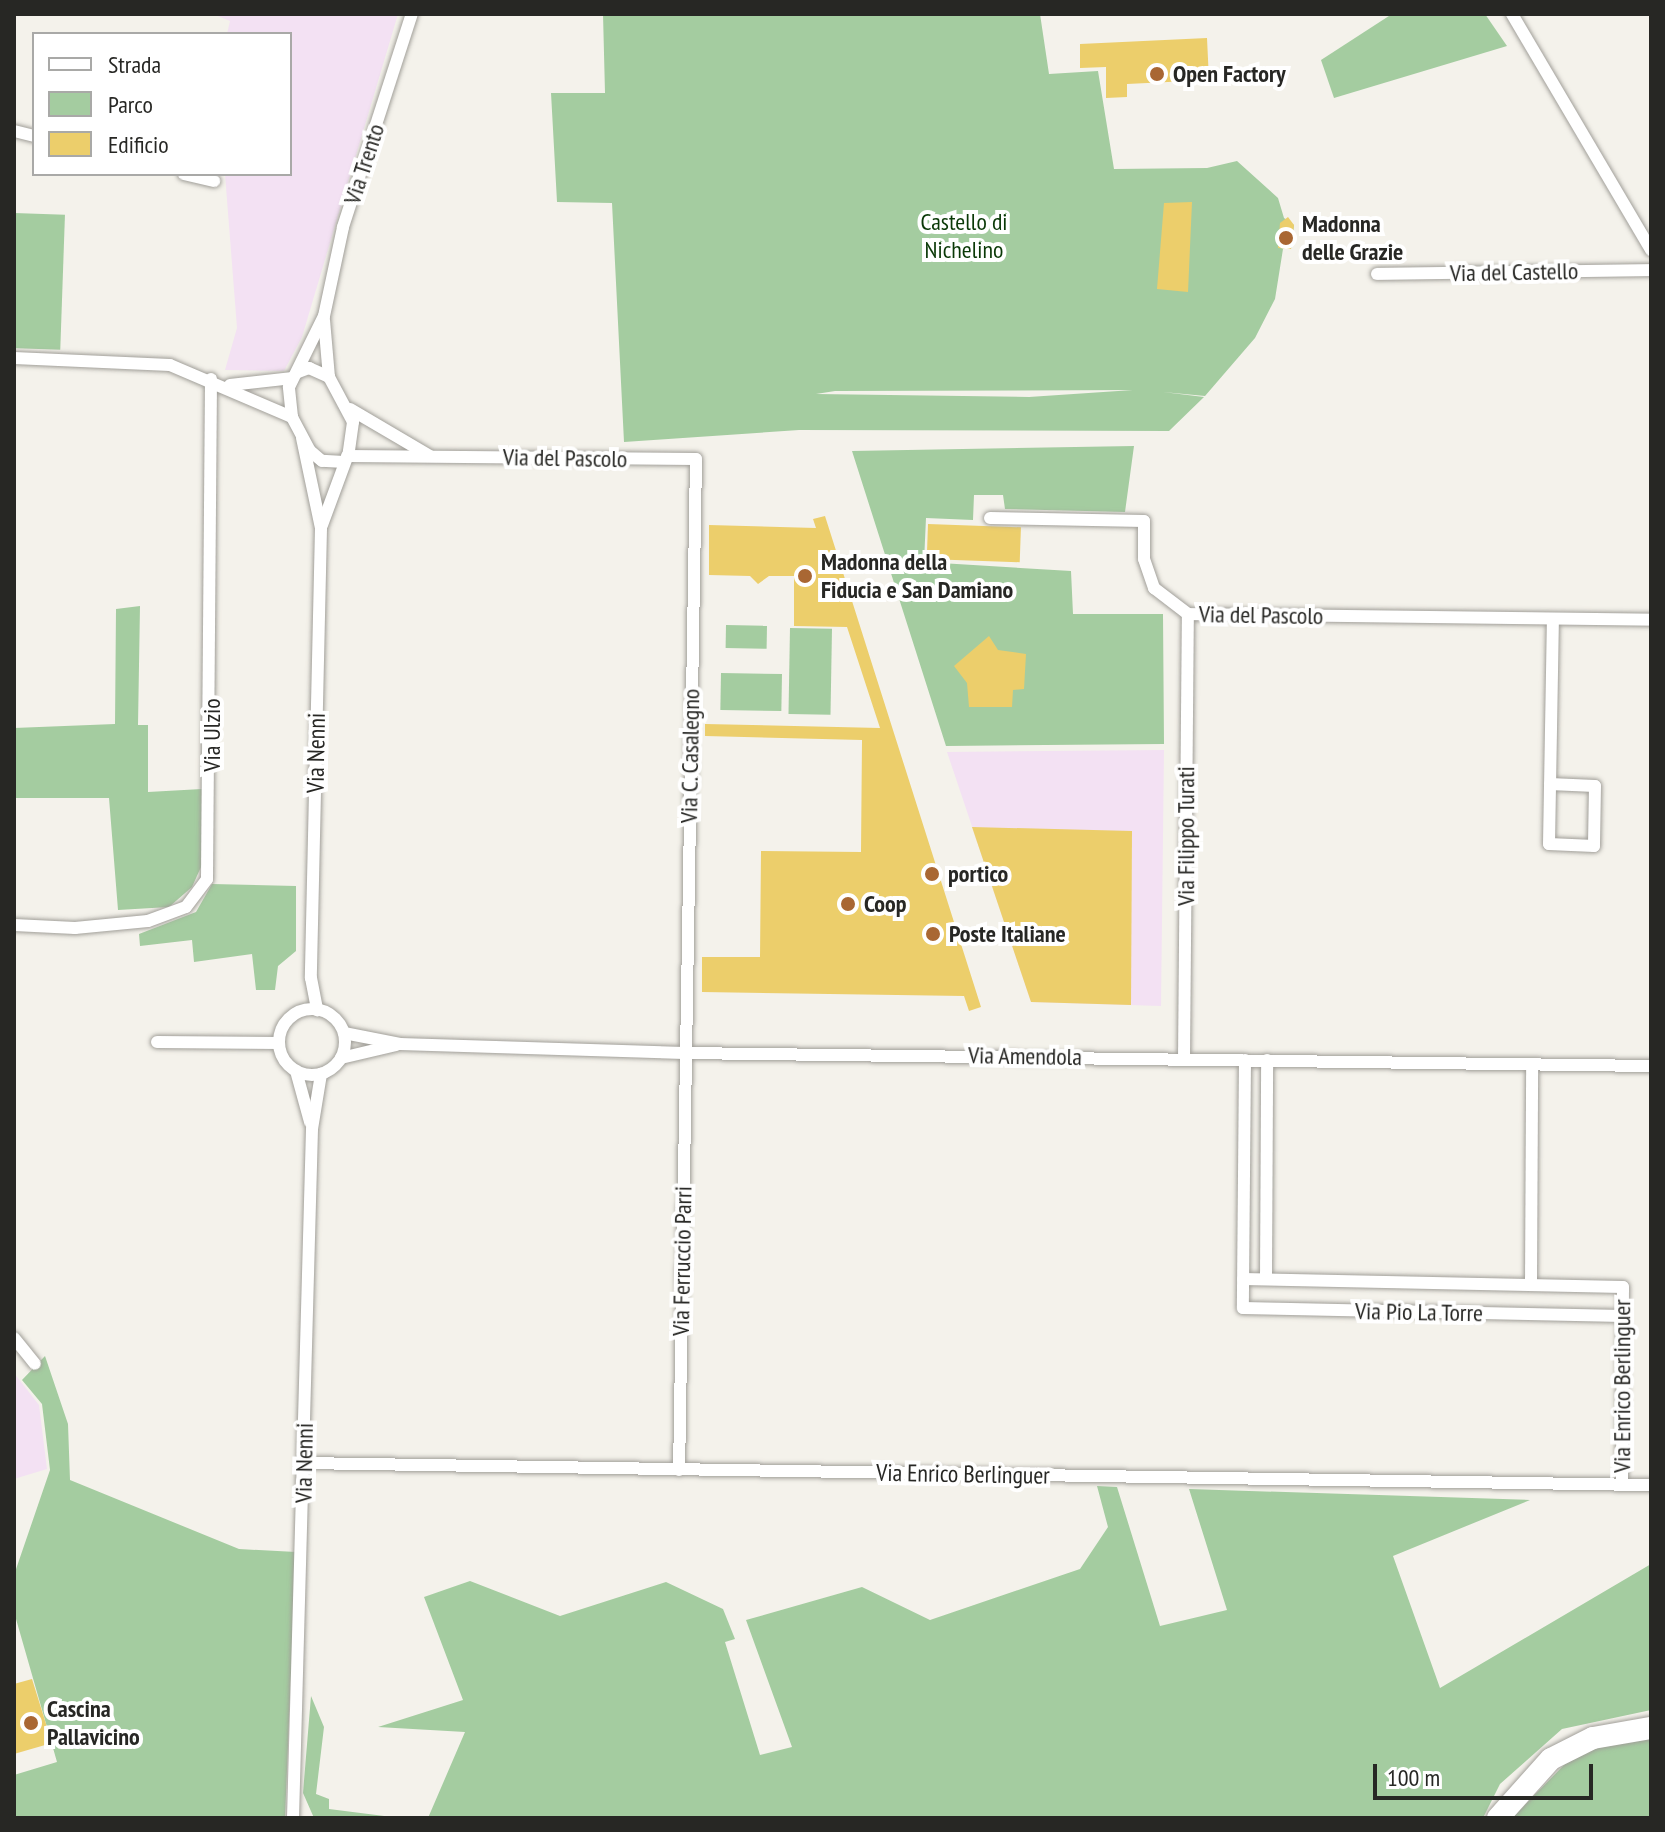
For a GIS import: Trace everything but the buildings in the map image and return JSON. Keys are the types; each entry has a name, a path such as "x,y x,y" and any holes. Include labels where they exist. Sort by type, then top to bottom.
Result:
{"highway":[{"path":"1498,1818 1551,1759 1593,1738 1651,1728"}],"street":[{"name":"Via Trento","path":"296,375 324,316 343,227 412,14"},
{"path":"1512,14 1651,250"},
{"path":"193,176 214,181"},
{"name":"Via del Castello","path":"1377,274 1651,270"},
{"name":"Via Trento","path":"324,316 329,377"},
{"path":"14,358 121,359 211,379 292,417"},
{"path":"227,385 296,375 309,368 329,377 348,408"},
{"path":"296,375 287,399 302,438 322,461 345,459"},
{"name":"Via Ulzio","path":"14,925 75,928 148,921 186,907 207,879 211,379"},
{"name":"Via del Pascolo","path":"348,408 384,434 433,457"},
{"name":"Via Nenni","path":"321,528 353,437 348,408"},
{"name":"Via Nenni","path":"302,438 321,528 310,1010"},
{"name":"Via del Pascolo","path":"345,459 696,459"},
{"name":"Via C. Casalegno","path":"684,1053 696,459"},
{"name":"Via del Pascolo","path":"990,518 1144,521 1144,559 1154,588 1188,614 1651,620"},
{"name":"Via Filippo Turati","path":"1184,1058 1188,614"},
{"path":"1550,784 1595,786 1594,846 1549,844 1550,784 1553,619"},
{"path":"310,1010 344,1033 341,1058 321,1074 296,1071 279,1043 284,1026 310,1010"},
{"name":"Via Amendola","path":"344,1033 400,1044 684,1053 1651,1066"},
{"path":"157,1042 279,1043"},
{"name":"Via Amendola","path":"341,1058 400,1044"},
{"name":"Via Ferruccio Parri","path":"679,1470 684,1053"},
{"name":"Via Pio La Torre","path":"1245,1060 1243,1308 1623,1316"},
{"path":"1266,1279 1267,1060"},
{"path":"1531,1285 1532,1064"},
{"name":"Via Nenni","path":"296,1071 312,1129"},
{"name":"Via Nenni","path":"292,1818 296,1798 312,1129 321,1074"},
{"name":"Via Pio La Torre","path":"1243,1279 1623,1287"},
{"name":"Via Enrico Berlinguer","path":"1622,1485 1623,1287"},
{"path":"14,1338 35,1364"},
{"name":"Via Enrico Berlinguer","path":"303,1463 1651,1485"},
{"name":"Via Nenni","path":"296,1798 302,1818"}],"shaded area":[{"path":"213,14 398,14 302,337 284,371 225,370 237,328 225,176 292,176 292,32 227,32 230,21"},
{"path":"1164,750 1161,1006 1031,1002 947,752"},
{"path":"14,1373 39,1405 47,1469 14,1479"}],"green space":[{"name":"Castello di Nichelino","path":"603,14 1040,14 1049,74 1098,71 1114,169 1207,168 1237,161 1278,198 1284,218 1294,225 1291,249 1283,249 1275,299 1255,338 1205,396 1163,392 1204,397 1169,431 799,430 624,442 612,203 557,202 551,93 605,93","holes":["1133,390 1029,397 816,394 835,391"]},
{"path":"1392,14 1485,14 1507,46 1334,98 1321,60"},
{"path":"14,213 65,215 60,350 14,348"},
{"path":"1134,446 1125,512 1005,509 1003,495 974,495 973,520 926,518 924,562 1071,571 1073,614 1163,614 1164,744 946,746 852,451"},
{"path":"140,606 138,725 148,725 148,792 202,789 201,867 192,887 169,907 118,910 109,798 14,798 14,728 115,724 116,609"},
{"path":"726,625 767,626 767,649 726,648"},
{"path":"790,628 832,629 830,715 788,714"},
{"path":"721,673 782,674 781,711 720,710"},
{"path":"212,884 296,886 296,951 278,966 275,990 256,990 252,954 194,962 192,940 140,946 139,934 196,912"},
{"path":"45,1356 68,1424 70,1480 239,1549 296,1552 285,1818 14,1818 14,1775 57,1762 14,1612 14,1575 50,1470 42,1404 22,1380"},
{"path":"1097,1486 1117,1487 1160,1626 1227,1610 1189,1489 1530,1500 1393,1556 1440,1688 1651,1564 1651,1710 1562,1729 1500,1784 1483,1818 428,1818 465,1732 378,1727 463,1700 424,1597 470,1581 560,1616 666,1582 723,1609 735,1639 725,1642 760,1755 792,1747 746,1620 862,1587 930,1620 1080,1569 1108,1527"},
{"path":"311,1696 324,1727 316,1794 329,1799 329,1809 400,1818 314,1818 303,1793"},
{"path":"1651,1737 1651,1818 1512,1818 1565,1764 1594,1749"}],"place":[{"name":"Open Factory","path":"1157,74"},
{"name":"Madonna delle Grazie","path":"1286,238"},
{"name":"Madonna della Fiducia e San Damiano","path":"805,576"},
{"name":"portico","path":"932,874"},
{"name":"Coop","path":"848,904"},
{"name":"Poste Italiane","path":"933,934"},
{"name":"Cascina Pallavicino","path":"31,1723"}]}
